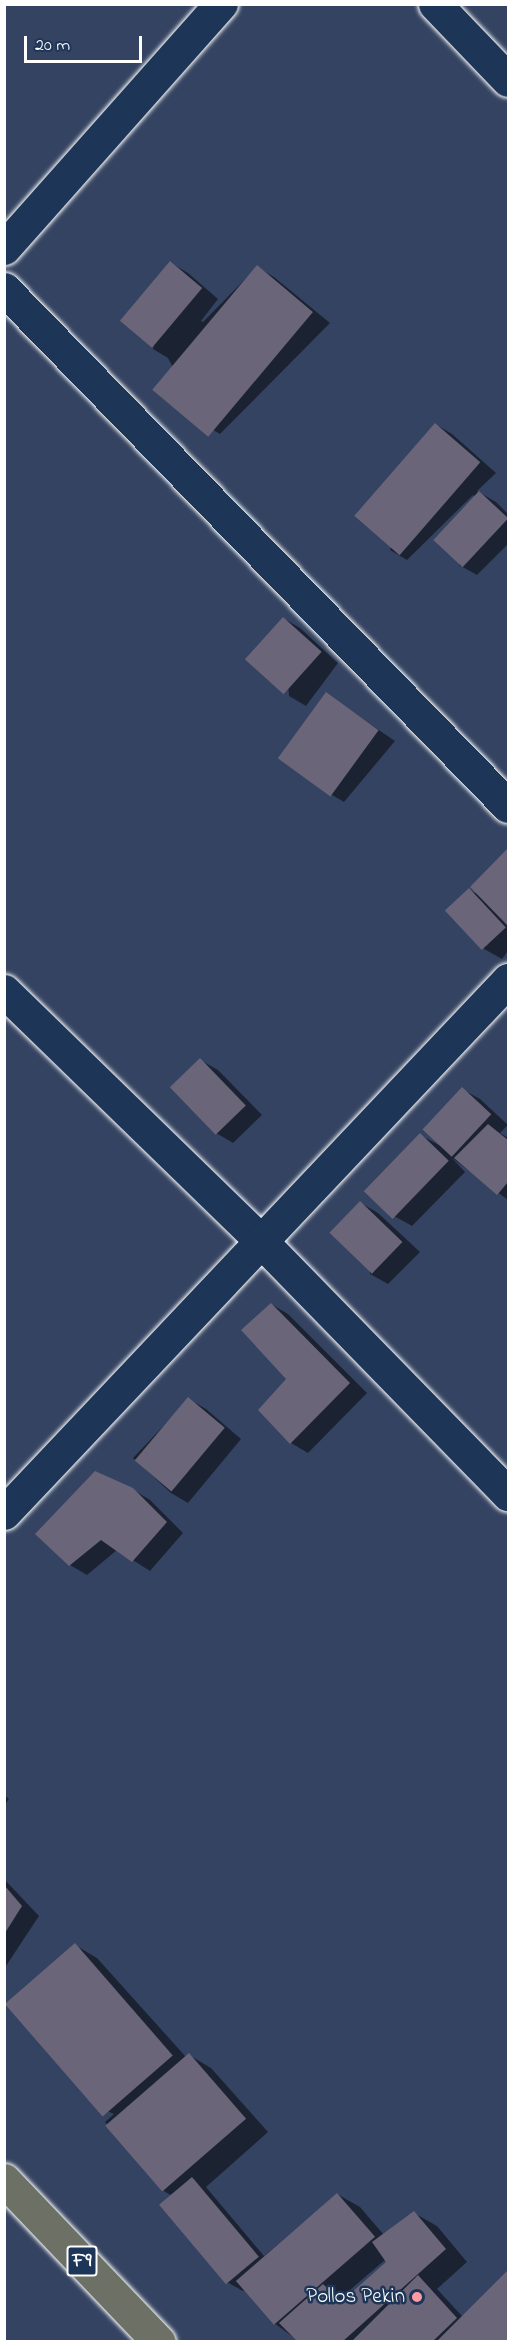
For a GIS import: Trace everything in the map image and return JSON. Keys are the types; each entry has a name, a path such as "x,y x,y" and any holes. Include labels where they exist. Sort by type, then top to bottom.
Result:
{"highway":[{"name":"F9","path":"4,2180 159,2342"}],"street":[{"path":"4,248 221,4"},
{"path":"435,4 508,80"},
{"path":"4,289 508,806"},
{"path":"4,1513 508,980"},
{"path":"4,992 261,1241 508,1494"}],"building":[{"path":"170,261 202,288 152,348 120,321"},
{"path":"257,265 313,312 208,437 152,390"},
{"path":"435,423 480,462 400,555 354,516"},
{"path":"479,491 508,519 463,567 433,540"},
{"path":"283,617 322,652 284,694 245,659"},
{"path":"326,692 379,730 330,797 278,758"},
{"path":"508,848 508,923 507,925 470,887"},
{"path":"469,888 506,927 482,950 445,911"},
{"path":"200,1058 246,1105 216,1135 170,1087"},
{"path":"462,1087 491,1114 452,1157 422,1129"},
{"path":"488,1124 508,1140 508,1182 497,1195 454,1158"},
{"path":"420,1133 449,1161 393,1219 364,1191"},
{"path":"360,1201 402,1242 372,1274 329,1233"},
{"path":"271,1303 350,1383 290,1444 258,1410 286,1379 241,1330"},
{"path":"188,1397 225,1428 171,1491 135,1461"},
{"path":"95,1471 133,1488 167,1522 132,1562 101,1540 69,1566 35,1534"},
{"path":"5,1886 22,1906 5,1933"},
{"path":"75,1943 173,2055 103,2116 5,2004"},
{"path":"189,2053 246,2119 162,2191 105,2126"},
{"path":"192,2177 259,2257 226,2284 159,2205"},
{"path":"337,2193 375,2237 274,2325 236,2281"},
{"path":"414,2211 446,2249 342,2342 298,2342 279,2323 323,2284 341,2302 386,2262 372,2242"},
{"path":"508,2270 508,2342 436,2342"},
{"name":"Pollos Pekin","path":"418,2275 457,2318 432,2342 351,2342"}],"place":[{"name":"Pollos Pekin","path":"417,2297"}]}
